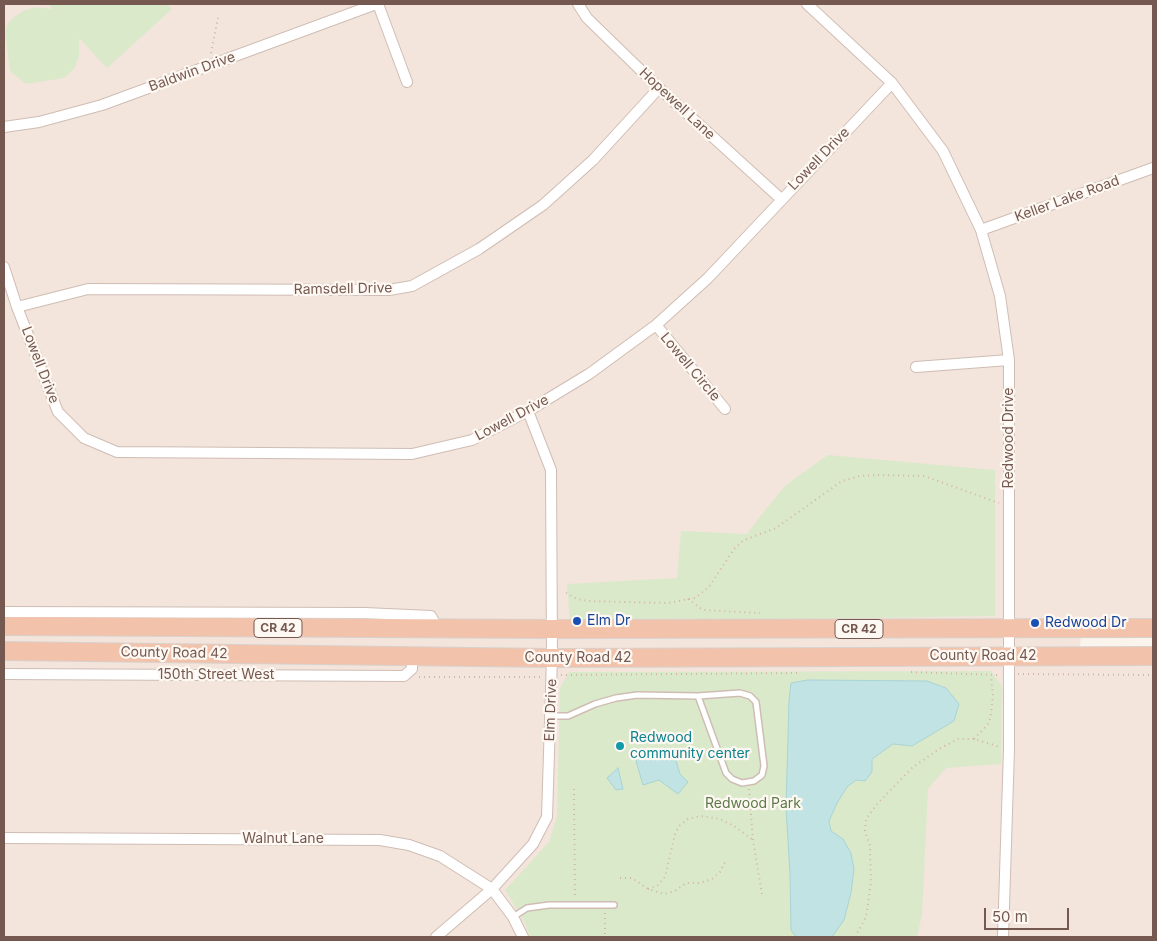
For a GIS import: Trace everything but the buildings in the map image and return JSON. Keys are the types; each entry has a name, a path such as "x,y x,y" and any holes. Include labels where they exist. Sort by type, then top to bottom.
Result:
{"highway":[{"name":"County Road 42","path":"4,626 438,629 1153,628"},
{"name":"County Road 42","path":"4,651 412,656 552,666 1008,656 1153,656"}],"street":[{"path":"377,4 407,82"},
{"name":"Baldwin Drive","path":"4,127 39,122 102,105 377,4"},
{"name":"Hopewell Lane","path":"578,4 587,18 659,88 781,199"},
{"name":"Redwood Drive","path":"807,4 892,83 943,151 981,230 1000,296 1009,360 1009,749 1003,937"},
{"name":"Lowell Drive","path":"4,267 17,307 58,412 84,438 117,452 412,454 472,440 528,411 590,374 656,325 708,278 892,83"},
{"name":"Ramsdell Drive","path":"17,307 88,289 389,290 412,286 479,249 543,205 592,160 659,88"},
{"name":"Keller Lake Road","path":"981,230 1153,168"},
{"name":"Lowell Circle","path":"656,325 725,409"},
{"path":"916,366 1009,360"},
{"name":"Elm Drive","path":"436,937 492,889 533,844 547,817 552,666 551,470 528,411"},
{"path":"4,612 365,613 431,616 438,629"},
{"path":"404,676 412,670 412,656"},
{"name":"150th Street West","path":"4,674 404,676"},
{"name":"Walnut Lane","path":"4,838 380,840 409,845 440,856 492,889 513,917 523,937"}],"lane":[{"path":"550,716 568,716 595,704 637,695 698,696 740,693 750,696 756,702 764,766 762,775 754,781 742,783 726,773 698,696"},
{"path":"513,917 527,908 549,905 614,905"}],"path":[{"path":"211,53 218,18"},
{"path":"566,593 577,599 588,601 668,603 694,598 709,587 734,550 744,540 776,528 842,481 860,476 924,476 999,503"},
{"path":"404,676 527,678 552,666 806,672"},
{"path":"911,672 991,676 1033,673 1153,675"},
{"path":"974,739 989,723 992,714 991,676"},
{"path":"855,937 866,917 871,883 870,846 865,831 866,818 878,803 912,768 939,749 958,739 974,739 1009,749"},
{"path":"748,782 753,840 762,895"},
{"path":"574,790 575,905"},
{"path":"648,889 657,886 665,877 675,834 680,825 688,819 701,816 720,819 734,826 753,840"},
{"path":"620,878 632,878 648,889 664,894 675,891 686,883 700,883 712,879 720,872 724,862"},
{"path":"605,905 605,937"}],"shaded area":[{"path":"4,4 1153,4 1153,628 1082,628 1079,655 1153,656 1153,937 4,937"}],"green space":[{"path":"48,4 167,4 172,9 107,68 79,38 79,56 75,67 69,74 64,78 26,84 10,71 5,31 9,22 17,15 25,10 36,7 52,9"},
{"path":"828,455 995,470 995,616 570,623 567,584 677,578 681,531 747,534 787,484"},
{"name":"Redwood Park","path":"991,671 1002,686 1001,764 946,768 928,789 922,915 917,937 530,937 525,923 505,890 549,842 557,816 560,688 569,672"}],"water":[{"path":"808,680 927,681 946,688 959,704 954,721 912,746 893,744 872,759 872,772 865,781 856,780 847,787 837,803 829,821 831,831 843,839 851,853 854,869 851,893 844,920 832,937 796,937 791,930 786,808 789,700 791,683"},
{"path":"674,754 680,774 688,782 678,794 659,780 643,785 636,761 637,758"},
{"path":"618,768 623,789 616,790 607,778"}],"place":[{"name":"Elm Dr","path":"577,621"},
{"name":"Redwood Dr","path":"1035,623"},
{"name":"Redwood community center","path":"620,746"}]}
